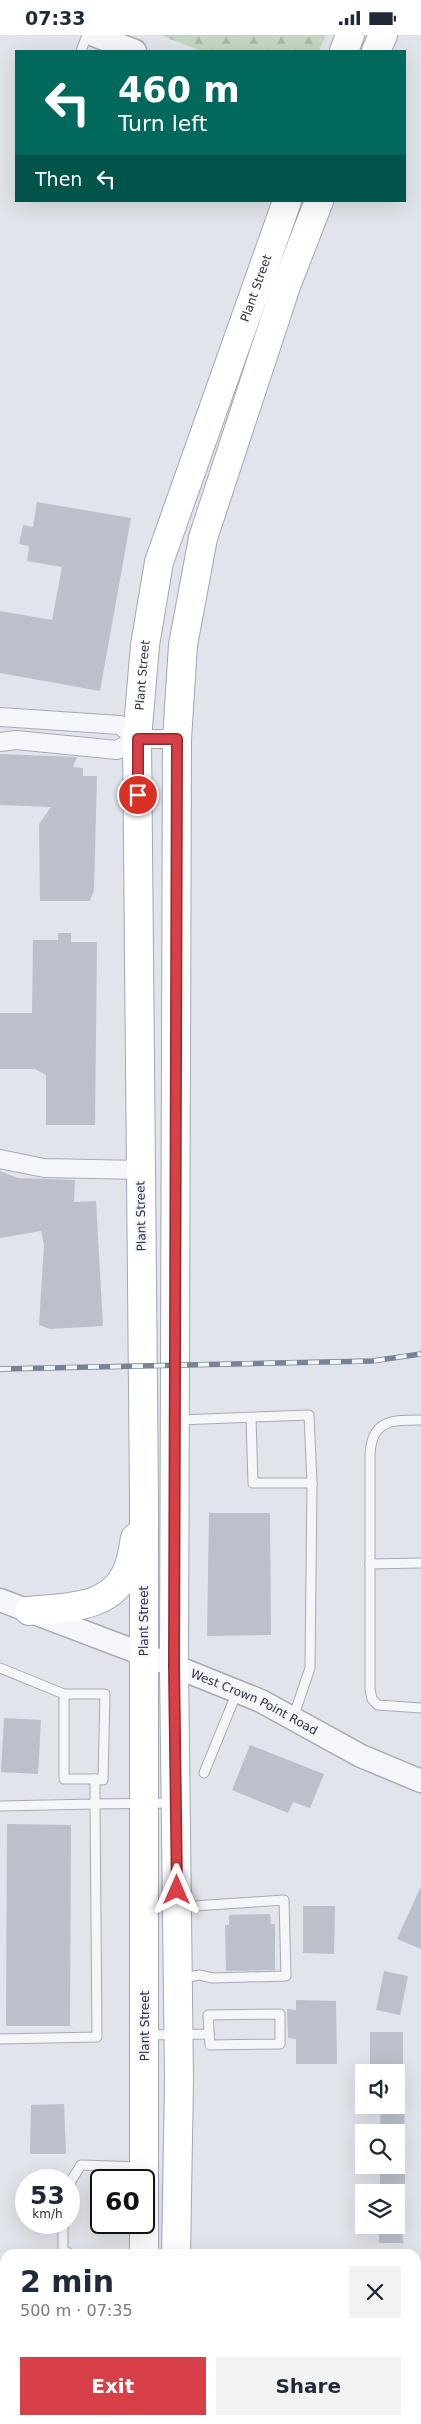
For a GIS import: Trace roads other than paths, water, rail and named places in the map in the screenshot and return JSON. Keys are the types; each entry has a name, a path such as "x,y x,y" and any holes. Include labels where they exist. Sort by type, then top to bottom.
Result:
{"main road":[{"path":"344,50 350,35"},
{"path":"376,50 383,35"},
{"name":"Plant Street","path":"144,2249 144,1498 139,1090 138,739 145,645 159,562 287,202"},
{"path":"176,2249 178,2034 174,1666 177,739 183,645 204,538 280,304 319,202"},
{"path":"139,1090 148,1113 158,1126 176,1138"},
{"path":"141,1170 155,1172 162,1179 176,1211"},
{"path":"8,1606 84,1605 100,1601 111,1593 128,1569 144,1498"},
{"path":"145,2167 153,2177 157,2189 158,2249"}],"street":[{"path":"94,35 132,50"},
{"path":"0,717 32,730 78,734 120,725 138,739"},
{"path":"0,742 32,730 78,734 117,750 138,739 177,739"},
{"path":"0,1159 44,1168 141,1170"},
{"name":"West Crown Point Road","path":"8,1606 144,1654 237,1691 361,1756 421,1781"}],"lane":[{"path":"81,50 88,35"},
{"path":"176,1421 309,1415 312,1483 310,1669 293,1719"},
{"path":"251,1417 253,1483 312,1483"},
{"path":"421,1420 393,1420 384,1423 373,1438 370,1448 370,1689 372,1699 378,1705 385,1707 421,1708"},
{"path":"370,1564 421,1563"},
{"path":"0,1668 64,1694 105,1694 103,1779 64,1779 64,1694"},
{"path":"204,1773 237,1691"},
{"path":"0,2039 97,2037 95,1779"},
{"path":"0,1806 176,1803"},
{"path":"177,1907 284,1900 286,1976 213,1979 199,1975 177,1979"},
{"path":"280,2014 280,2044 210,2045 209,2034 208,2015 280,2014"},
{"path":"145,2036 209,2034"},
{"path":"78,2169 81,2165 145,2167"},
{"path":"63,2249 64,2234"}],"railway":[{"path":"0,1369 372,1361 421,1354"}]}
